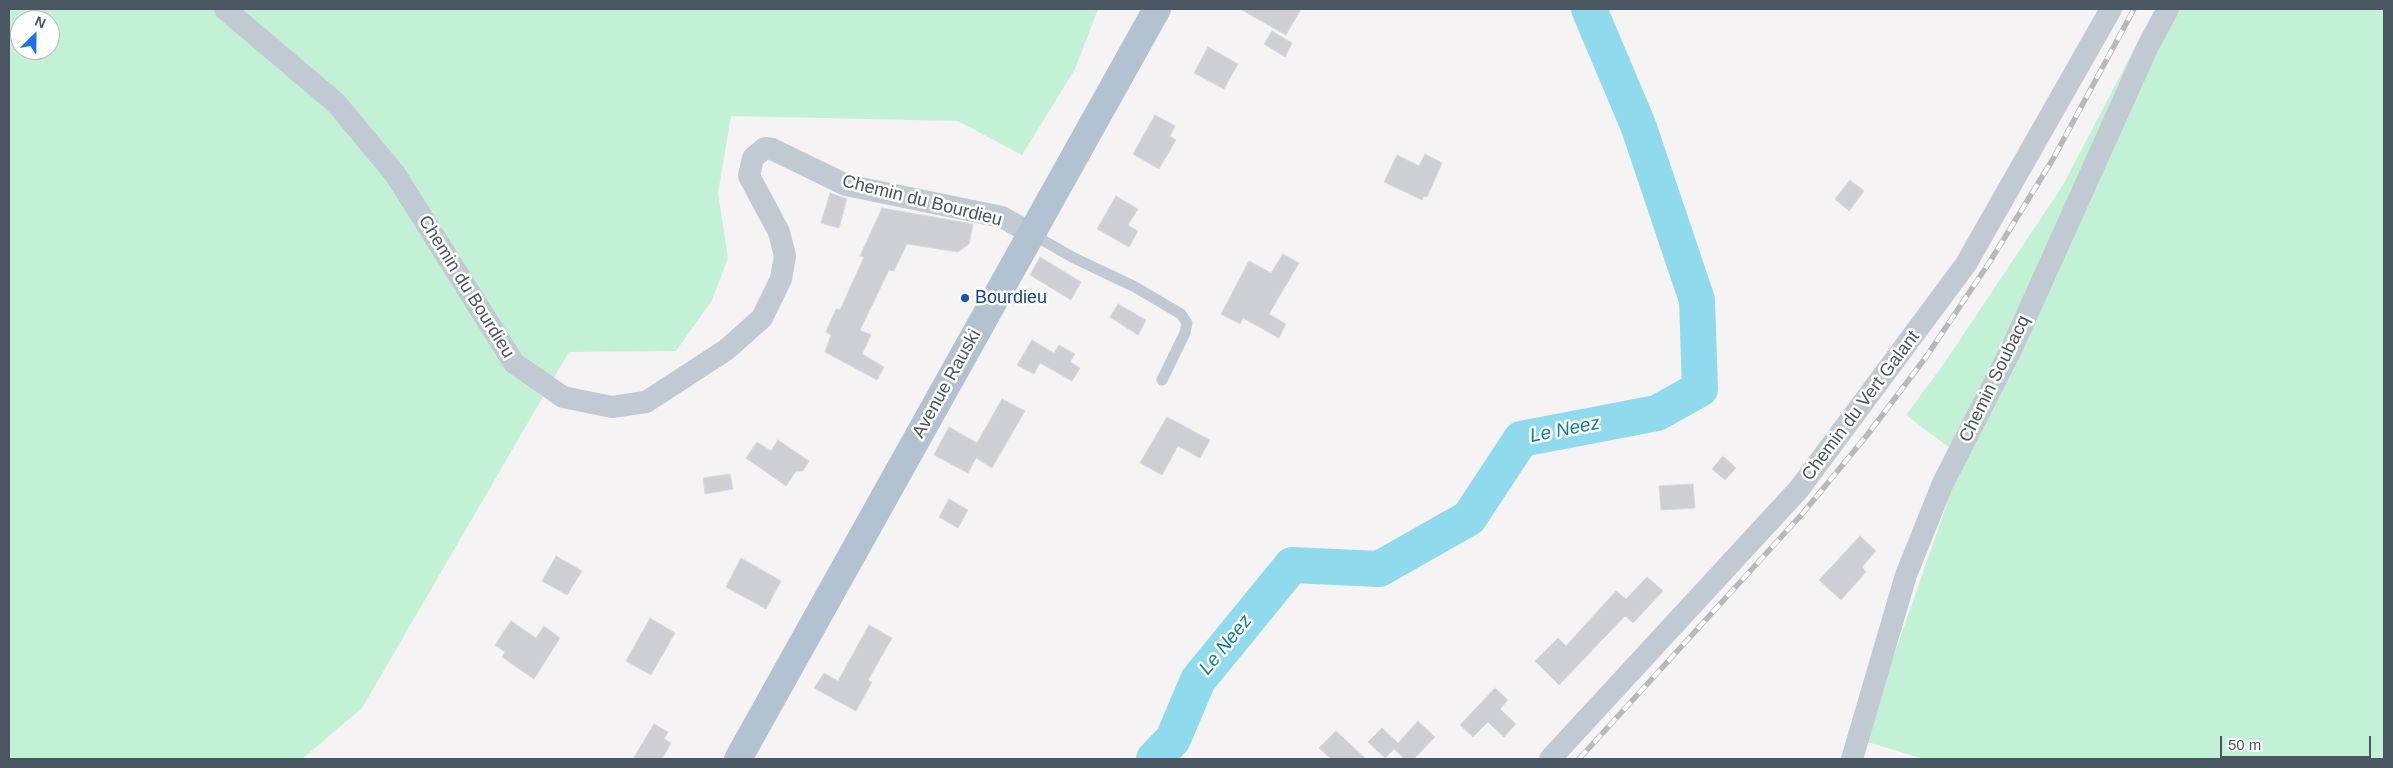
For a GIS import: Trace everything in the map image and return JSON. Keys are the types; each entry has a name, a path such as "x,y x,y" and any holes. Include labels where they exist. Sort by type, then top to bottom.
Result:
{"main road":[{"name":"Avenue Rauski","path":"738,759 1157,9"}],"street":[{"name":"Chemin du Bourdieu","path":"225,9 336,103 395,174 514,362 563,397 612,407 646,402 726,350 762,318 781,280 785,256 779,232 749,176 753,158 765,148 772,149 846,185 1002,217 1032,234"},
{"name":"Chemin du Vert Galant","path":"1550,759 1799,489 1966,264 2111,9"},
{"name":"Chemin Soubacq","path":"1852,759 1906,575 1943,483 2011,350 2140,64 2168,9"}],"lane":[{"path":"1032,234 1072,257 1135,287 1181,314 1187,323 1185,334 1162,380"}],"green space":[{"path":"9,9 1098,9 1075,69 1022,155 958,121 731,116 718,193 728,258 712,300 676,351 569,352 362,708 302,759 9,759"},
{"path":"2155,9 2384,9 2384,759 1924,759 1864,741 1963,458 1906,415 1943,365 2063,185"}],"building":[{"path":"1240,9 1301,9 1286,35"},
{"path":"1272,31 1292,43 1285,57 1264,44"},
{"path":"1208,47 1238,64 1224,89 1194,73"},
{"path":"1155,115 1175,126 1170,136 1176,140 1159,169 1133,154"},
{"path":"1425,154 1442,163 1427,197 1424,196 1422,200 1384,182 1397,155 1419,166"},
{"path":"1850,180 1864,191 1849,211 1835,199"},
{"path":"830,193 847,199 839,228 821,223"},
{"path":"1116,196 1138,209 1128,225 1138,231 1129,247 1097,229"},
{"path":"882,208 973,224 969,244 958,252 907,244 894,271 889,270 860,330 871,335 862,354 884,367 877,380 825,352 831,335 826,332 836,309 840,310 864,257 860,256"},
{"path":"1283,254 1299,263 1269,314 1286,324 1279,338 1243,318 1240,324 1221,314 1249,261 1271,273"},
{"path":"1040,257 1081,282 1071,300 1030,275"},
{"path":"1118,304 1146,320 1138,335 1110,317"},
{"path":"1032,340 1054,353 1059,345 1075,354 1070,362 1080,368 1072,381 1040,363 1034,374 1017,365"},
{"path":"1002,399 1025,411 992,468 976,458 968,473 934,455 949,427 977,443"},
{"path":"1167,417 1210,440 1200,458 1178,446 1162,475 1140,463"},
{"path":"778,440 809,461 803,471 796,471 786,486 746,458 757,442 771,451"},
{"path":"1723,456 1736,468 1725,480 1712,469"},
{"path":"730,474 733,489 705,494 703,478"},
{"path":"1693,484 1695,508 1661,510 1659,486"},
{"path":"949,499 968,510 958,528 939,517"},
{"path":"1860,536 1876,551 1862,567 1866,572 1841,600 1819,580"},
{"path":"556,556 582,571 567,595 542,581"},
{"path":"741,558 781,581 766,609 726,587"},
{"path":"1647,577 1663,591 1633,623 1625,616 1559,685 1535,661 1558,638 1566,646 1616,591 1626,599"},
{"path":"650,618 675,633 651,675 626,661"},
{"path":"511,621 536,638 544,626 560,638 534,679 502,657 505,652 495,645"},
{"path":"869,625 892,638 868,680 872,682 856,711 814,688 824,673 838,681"},
{"path":"1495,688 1508,700 1500,709 1516,724 1504,737 1488,722 1473,737 1460,725"},
{"path":"1418,721 1435,737 1414,759 1405,759 1394,749 1385,758 1368,742 1382,728 1398,743"},
{"path":"654,724 668,732 664,739 671,743 662,759 633,759"},
{"path":"1336,731 1366,759 1331,759 1319,748"}],"waterway":[{"name":"Le Neez","path":"1154,759 1173,739 1198,680 1292,565 1379,569 1469,518 1521,439 1657,413 1700,389 1697,300 1638,125 1589,9"}],"railway":[{"path":"1579,759 1803,513 1868,434 1926,357 1989,263 2053,159 2134,9"}],"place":[{"name":"Bourdieu","path":"965,298"}]}
